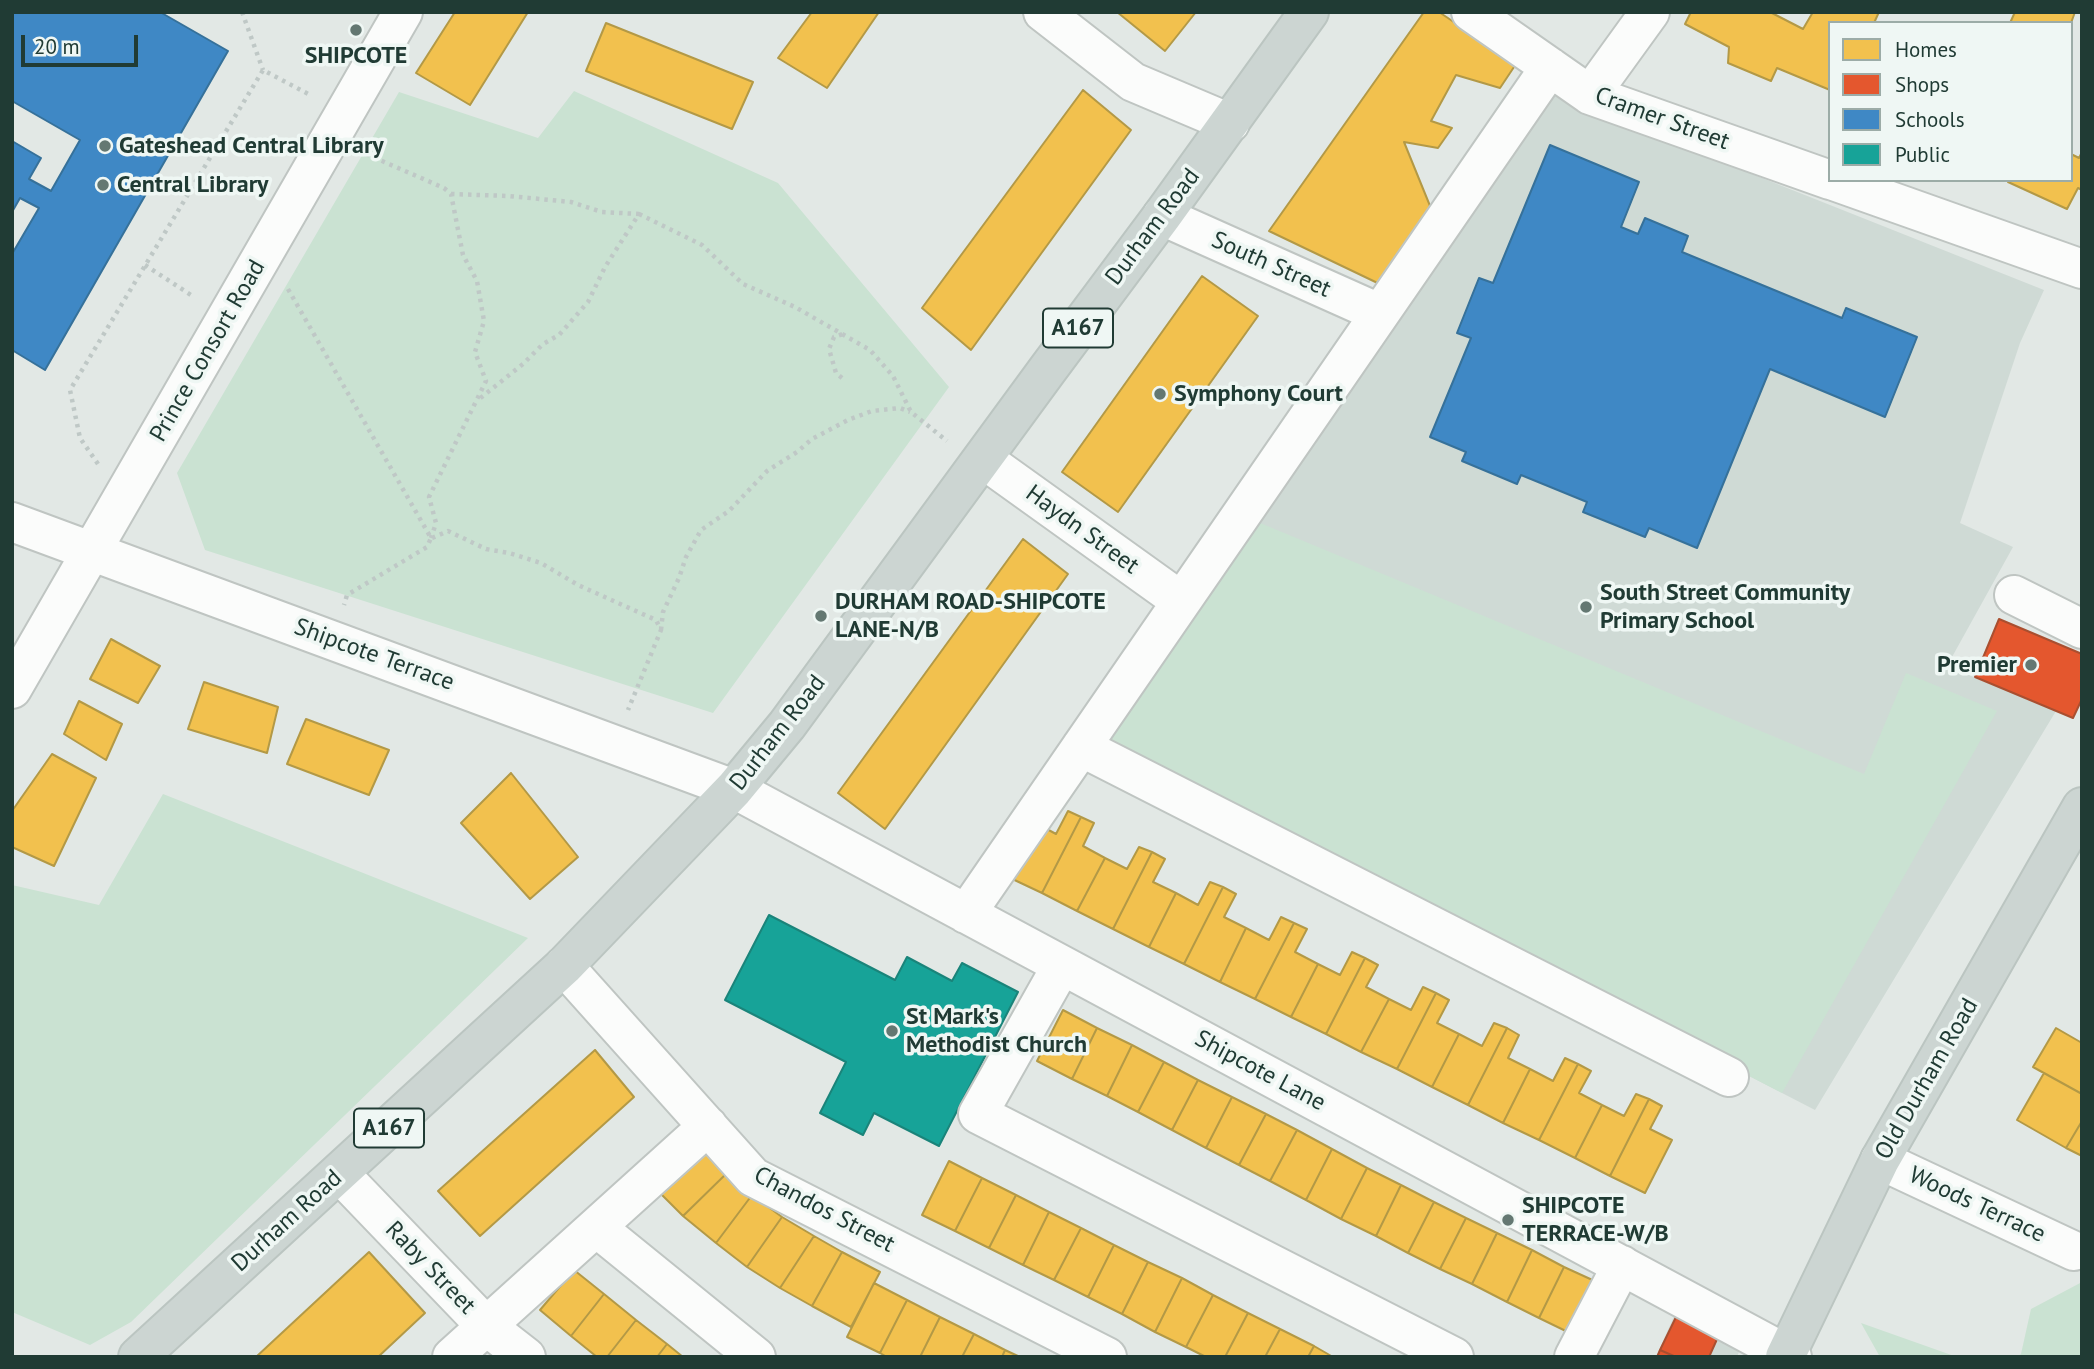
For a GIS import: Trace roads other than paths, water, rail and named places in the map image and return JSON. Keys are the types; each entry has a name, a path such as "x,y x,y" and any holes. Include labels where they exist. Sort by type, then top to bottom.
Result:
{"main road":[{"name":"Durham Road","path":"138,1357 564,966 734,789 788,725 1309,12"},
{"name":"Old Durham Road","path":"1788,1355 1880,1160 2082,807"}],"street":[{"name":"Prince Consort Road","path":"12,689 403,12"},
{"path":"1043,12 1133,82 1230,123"},
{"name":"Cramer Street","path":"1471,12 1590,95 1828,179"},
{"path":"1590,95 1650,12"},
{"path":"967,914 1550,67"},
{"name":"Cramer Street","path":"1836,182 2082,269"},
{"name":"South Street","path":"1162,216 1379,313"},
{"name":"Haydn Street","path":"980,462 1181,601"},
{"name":"Shipcote Terrace","path":"12,522 734,789"},
{"path":"2014,595 2082,629"},
{"path":"1081,747 1729,1077"},
{"name":"Shipcote Lane","path":"734,789 1788,1355"},
{"path":"1062,965 978,1114 1454,1357"},
{"name":"Chandos Street","path":"564,966 753,1177 1101,1355"},
{"path":"452,1357 708,1126"},
{"name":"Woods Terrace","path":"1880,1160 2074,1251"},
{"name":"Raby Street","path":"340,1174 485,1325 526,1357"},
{"path":"597,1228 756,1357"},
{"path":"1574,1357 1622,1265"}],"place":[{"name":"SHIPCOTE","path":"356,30"},
{"name":"Gateshead Central Library","path":"105,146"},
{"name":"Central Library","path":"103,185"},
{"name":"Symphony Court","path":"1160,394"},
{"name":"South Street Community Primary School","path":"1586,607"},
{"name":"DURHAM ROAD-SHIPCOTE LANE-N/B","path":"821,616"},
{"name":"Premier","path":"2031,665"},
{"name":"St Mark's Methodist Church","path":"892,1031"},
{"name":"SHIPCOTE TERRACE-W/B","path":"1508,1220"}]}
